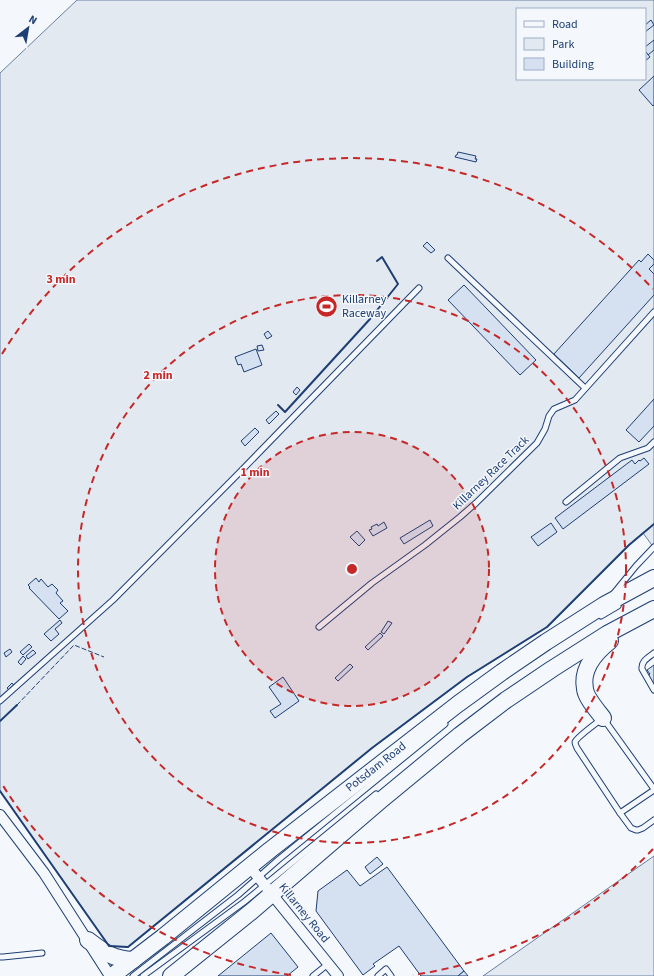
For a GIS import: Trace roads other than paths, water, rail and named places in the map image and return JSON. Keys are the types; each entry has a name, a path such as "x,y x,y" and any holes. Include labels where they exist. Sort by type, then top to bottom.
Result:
{"main road":[{"name":"Potsdam Road","path":"171,976 261,881 270,850 458,704 502,672 540,646 601,612 654,578"},
{"name":"Potsdam Road","path":"111,976 162,937 261,881 380,801 466,730 506,700 607,634 649,612"},
{"path":"603,718 585,690 584,679 587,667 593,656 604,646 649,612"},
{"path":"88,940 114,957 123,960 133,960"}],"street":[{"path":"0,815 44,873 111,976"},
{"name":"Killarney Road","path":"261,881 338,976"}],"lane":[{"path":"448,258 585,388"},
{"path":"0,701 113,600 419,288"},
{"name":"Killarney Race Track","path":"319,627 372,583 425,545 460,517 503,477 537,443 554,409 575,400 654,312"},
{"path":"566,502 620,458 648,448 654,442"},
{"path":"601,612 636,566 654,547"},
{"path":"601,612 622,604"},
{"path":"654,654 643,661 641,666 654,690"},
{"path":"620,813 654,790 603,718 580,736 575,744 620,813 631,828 636,830 643,828 654,820"},
{"path":"143,976 244,902 261,881 448,722"},
{"path":"132,976 238,895 261,881 378,792"},
{"path":"0,957 42,953"},
{"path":"313,976 328,964"},
{"path":"378,976 386,969 391,976"}],"place":[{"name":"Killarney Raceway","path":"327,306"}]}
